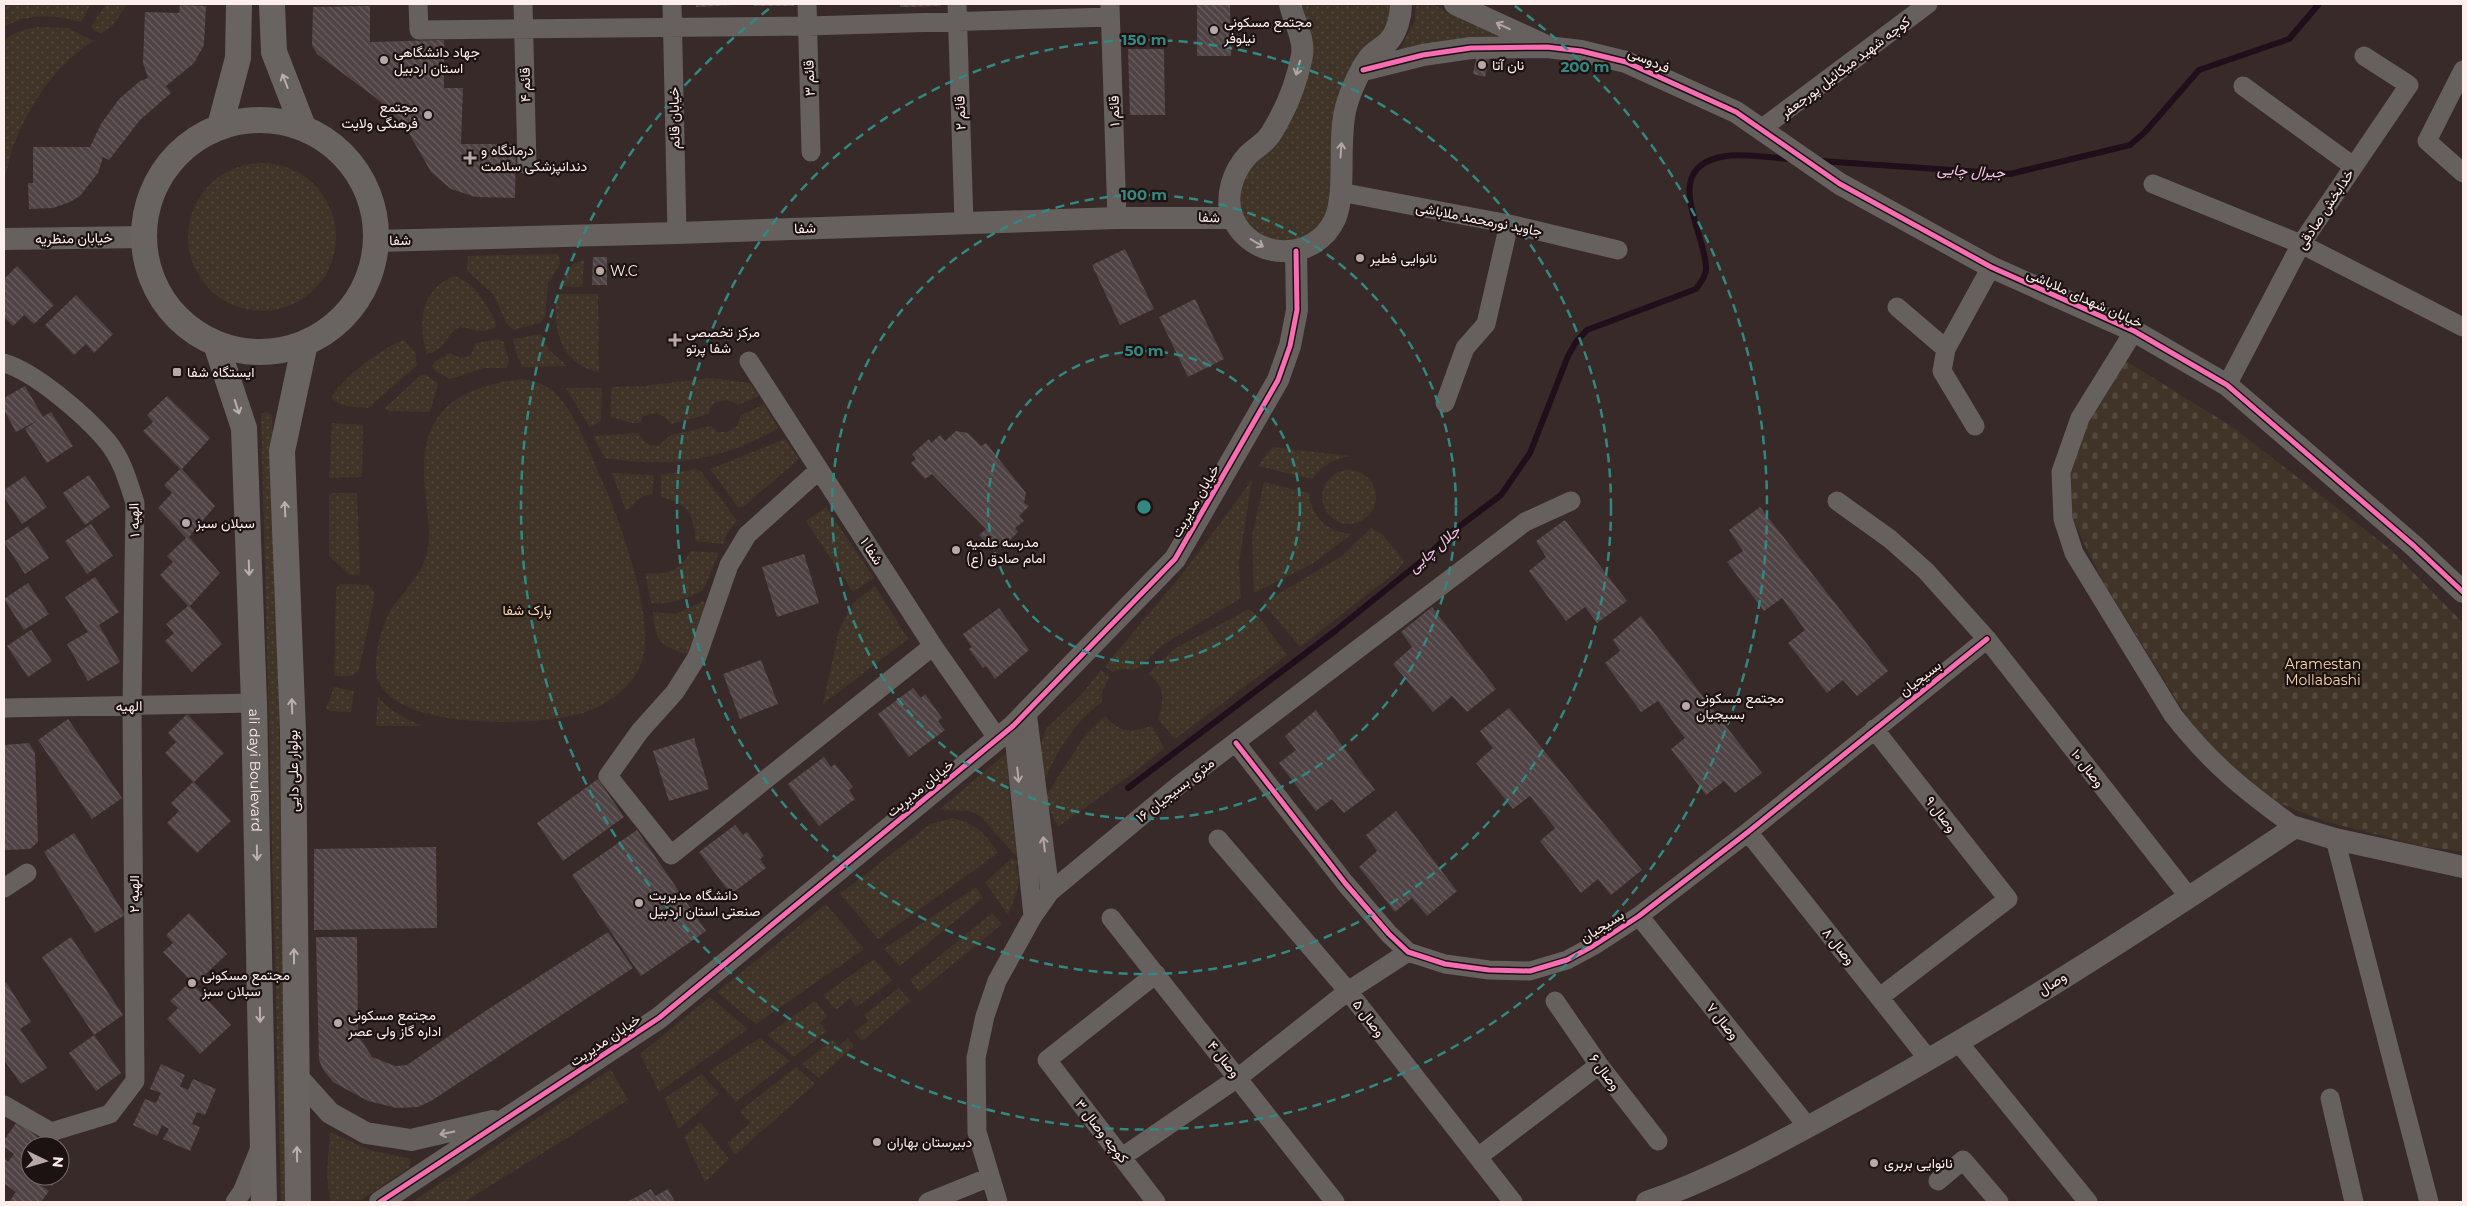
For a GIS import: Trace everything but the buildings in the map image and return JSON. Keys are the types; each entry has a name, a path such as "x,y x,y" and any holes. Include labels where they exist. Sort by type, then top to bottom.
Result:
{"main road":[{"path":"220,126 238,58 239,4"},
{"path":"272,4 274,52 303,127"},
{"path":"257,120 276,120 303,127 324,138 343,153 358,172 369,194 375,217 376,241 370,273 356,302 333,326 305,343 276,351 253,351 216,344 193,331 179,318 157,290 148,264 144,237 149,202 164,170 189,144 220,126 257,120"},
{"name":"بولوار علی دایی","path":"298,1202 295,1074 293,732 282,451 305,343"},
{"name":"ali dayi Boulevard","path":"216,344 244,428 254,703 264,1202"}],"street":[{"path":"418,4 419,30 807,26 957,13 1110,10"},
{"name":"قائم ۴","path":"523,4 527,165"},
{"name":"خیابان قائم","path":"672,4 677,233"},
{"name":"قائم ۳","path":"807,4 811,152"},
{"path":"1290,4 1302,54 1288,101 1272,133 1264,144 1248,156 1231,184 1229,202 1233,218 1242,233 1255,243 1280,253 1296,251 1313,243 1326,232 1334,221 1339,207 1340,152 1346,107 1368,59 1388,42 1395,32 1401,4"},
{"path":"1455,4 1547,47"},
{"name":"کوچه شهید میکائیل پورجعفر","path":"1761,129 1928,4"},
{"name":"قائم ۱","path":"1110,10 1117,218"},
{"name":"قائم ۲","path":"957,13 964,222"},
{"name":"فردوسی","path":"1363,70 1424,54 1470,48 1547,47 1595,52 1626,62 1736,112 1840,184"},
{"name":"خدابخش صادقی","path":"2227,385 2301,244 2409,85 2364,56"},
{"path":"2463,70 2428,141 2463,173"},
{"path":"2243,86 2353,166"},
{"name":"خیابان شهدای ملاباشی","path":"1840,184 1991,267 2134,331 2227,385 2414,546 2463,592"},
{"path":"2153,184 2301,244 2463,326"},
{"name":"جاوید نورمحمد ملاباشی","path":"1340,192 1509,224 1618,250"},
{"name":"شفا","path":"376,241 677,233 964,222 1117,218 1233,218"},
{"path":"1445,403 1465,348 1486,324 1509,224"},
{"name":"خیابان منظریه","path":"4,239 144,237"},
{"name":"خیابان مدیریت","path":"380,1202 658,1018 1013,726 1175,559 1278,380 1290,346 1297,310 1296,251"},
{"path":"1975,426 1942,371 1946,349 1991,267"},
{"path":"1897,307 1946,349"},
{"path":"2134,331 2080,418 2061,472 2064,519 2074,553 2173,715 2208,758 2236,784 2295,827 2335,839 2463,867"},
{"name":"شفا ۱","path":"749,362 934,646 1013,726"},
{"name":"الهیه ۱","path":"4,363 51,388 107,441 125,471 136,503 132,706"},
{"path":"819,470 747,535 729,565 697,658 675,692 640,730 608,776 671,855 934,646"},
{"name":"۱۶ متری بسیجیان","path":"998,1202 977,1132 976,1058 985,1016 997,981 1033,916 1050,892 1179,785 1524,522 1571,501"},
{"name":"وصال ۱۰","path":"1837,501 1890,539 1926,570 1987,639 2189,897"},
{"name":"بسیجیان","path":"1236,743 1345,883 1389,934 1408,952 1445,964 1489,970 1530,971 1567,960 1593,946 1639,916 1748,832 1987,639"},
{"name":"الهیه","path":"4,708 254,703"},
{"name":"الهیه ۲","path":"4,1105 51,1132 110,1114 135,1081 132,706"},
{"path":"1013,726 1050,892"},
{"path":"1013,726 1033,916"},
{"name":"وصال ۹","path":"1874,729 2008,899 1880,997"},
{"name":"وصال","path":"1647,1202 1689,1188 1808,1127 1959,1043 2189,897 2295,827"},
{"name":"وصال ۸","path":"1748,832 1929,1060"},
{"name":"وصال ۵","path":"1218,839 1348,991 1513,1202"},
{"path":"2335,839 2429,1202"},
{"path":"4,888 27,872"},
{"name":"وصال ۷","path":"1639,916 1808,1127"},
{"name":"وصال ۴","path":"1111,918 1239,1077 1335,1202"},
{"path":"1122,1157 1239,1077 1348,991 1408,952"},
{"name":"کوچه وصال ۳","path":"1156,974 1047,1060 1156,1202"},
{"name":"وصال ۶","path":"1555,1001 1599,1065 1658,1141"},
{"path":"1959,1043 2088,1202"},
{"path":"1478,1157 1599,1065"},
{"name":"خیابان مدیریت","path":"295,1074 330,1113 366,1133 411,1140 511,1117"},
{"path":"2330,1098 2354,1202"},
{"path":"235,1202 242,1192 262,1142"},
{"path":"1938,1181 1963,1160 1999,1202"},
{"path":"928,1202 990,1177"}],"green space":[{"path":"4,4 91,4 81,22 61,17 41,16 22,19 4,27"},
{"path":"106,4 127,4 113,25 100,34 91,27"},
{"path":"1295,4 1396,4 1391,29 1364,55 1337,195 1314,238 1263,242 1238,217 1235,182 1292,104"},
{"path":"1416,4 1433,4 1450,14 1512,39 1399,52 1415,20"},
{"path":"39,27 68,28 93,41 67,62 37,99 28,113 14,144 4,177 4,42 16,33"},
{"path":"262,163 290,169 314,185 330,209 336,237 330,265 314,289 290,305 262,311 234,305 210,289 194,265 188,237 194,209 210,185 234,169"},
{"path":"558,254 560,264 548,283 545,317 540,323 513,330 507,324 493,294 467,271 468,256"},
{"path":"584,260 582,287 558,286 573,264"},
{"path":"454,276 468,283 479,294 496,322 495,328 481,331 460,327 451,334 439,349 426,354 422,330 424,308 434,290 442,282"},
{"path":"556,294 598,294 599,372 575,362 567,353 558,331 555,307"},
{"path":"541,334 548,349 567,366 522,367 513,339"},
{"path":"498,339 504,342 509,362 506,368 484,368 450,379 434,370 432,366 434,362 450,353 458,357 465,357 471,355 476,343"},
{"path":"404,340 415,352 417,365 368,408 339,404 332,398 342,383 363,365 386,349"},
{"name":"Aramestan Mollabashi","path":"2126,361 2234,428 2391,550 2463,623 2463,852 2422,846 2327,822 2269,799 2199,736 2102,580 2072,518 2071,474 2088,421"},
{"path":"426,374 438,384 430,412 388,411 385,408 421,375"},
{"path":"711,378 750,383 759,396 738,405 728,400 721,401 711,406 709,414 671,424 658,414 643,417 640,423 632,423 610,417 612,387 643,386"},
{"name":"پارک شفا","path":"522,379 537,382 547,387 566,406 585,442 608,494 634,569 640,597 645,646 641,664 626,687 603,704 586,712 537,721 503,722 468,720 434,715 405,706 385,691 376,671 378,645 386,618 419,572 426,555 429,527 424,479 425,455 429,435 437,419 448,406 463,396 480,388"},
{"path":"566,388 602,388 601,421 590,428"},
{"path":"764,404 778,428 736,448 694,460 651,462 605,458 593,436 638,433 647,444 658,446 671,435 711,426 717,432 728,432 738,425 740,416"},
{"path":"266,412 272,415 290,1202 281,1202 261,414"},
{"path":"332,423 363,425 362,477 329,478"},
{"path":"785,439 799,459 744,506 738,507 710,469"},
{"path":"1272,447 1351,456 1329,463 1312,479 1258,466"},
{"path":"696,469 701,471 737,521 727,533 723,544 695,541 693,524 689,513 681,504 661,496 661,475"},
{"path":"1349,470 1368,478 1376,497 1368,516 1349,524 1330,516 1322,497 1330,478"},
{"path":"612,473 654,475 652,494 643,496 626,511"},
{"path":"1252,480 1239,563 1241,598 1161,646 1141,666 1134,670 1122,669 1112,672 1105,666 1183,573"},
{"path":"1264,482 1309,493 1313,510 1322,522 1335,530 1352,534 1312,564 1254,593 1252,535"},
{"path":"332,493 357,493 360,573 358,575 350,575 329,556 329,496"},
{"path":"826,507 874,578 853,592 806,521"},
{"path":"1371,528 1382,534 1404,561 1397,571 1300,647 1263,603 1342,556"},
{"path":"691,551 719,553 703,590 677,601 651,603 645,573 672,571 682,564"},
{"path":"340,584 369,585 375,594 359,670 352,676 334,676 336,588"},
{"path":"875,586 908,639 823,704 839,630 853,603"},
{"path":"703,601 705,604 688,654 671,648 660,641 655,630 653,612 676,614"},
{"path":"1249,609 1260,618 1287,655 1175,739 1158,719 1162,706 1161,689 1158,683 1148,674 1174,649"},
{"path":"1101,670 1109,677 1102,692 1102,702 1072,731 1058,753 1040,790 1039,750 1046,729 1081,695"},
{"path":"334,687 354,691 351,712 326,709"},
{"path":"378,697 398,714 422,726 376,726"},
{"path":"1105,716 1121,729 1137,730 1152,726 1164,748 1136,771 1058,827 1044,799 1085,735"},
{"path":"1011,749 1009,790 1017,857 979,815 970,811 939,810"},
{"path":"952,818 967,823 979,830 998,853 878,939 840,894 930,824"},
{"path":"1012,858 1018,862 1016,867 1019,879 1008,915 985,882"},
{"path":"976,887 983,898 900,966 884,949"},
{"path":"826,904 864,949 756,1024 717,992"},
{"path":"992,913 1002,924 919,992 910,980"},
{"path":"874,959 892,980 857,1007 850,998 836,1010 823,995"},
{"path":"899,988 910,1001 862,1041 854,1032 868,1021 864,1015"},
{"path":"710,997 748,1029 659,1092 640,1054"},
{"path":"815,1001 828,1016 820,1023 827,1031 794,1057 767,1035"},
{"path":"760,1038 790,1061 736,1102 709,1071"},
{"path":"848,1038 854,1046 819,1078 802,1064 833,1039 839,1046"},
{"path":"796,1067 815,1084 735,1155 727,1143 750,1123 740,1111"},
{"path":"611,1069 628,1100 464,1202 412,1202"},
{"path":"702,1074 719,1094 679,1129 664,1098"},
{"path":"700,1122 729,1159 705,1182 684,1137"},
{"path":"330,1132 370,1150 407,1158 411,1160 410,1167 358,1202 330,1202 327,1174"}],"waterway":[{"name":"جیرال چایی","path":"1821,161 2010,174 2130,145 2145,132 2199,70 2289,39 2319,4"},
{"name":"جلال چایی","path":"1128,788 1335,631 1429,555 1448,535 1501,495 1530,453 1568,356 1576,342 1587,330 1696,289 1706,272 1706,266 1690,200 1690,185 1695,172 1706,162 1733,155 1791,159"}],"cycle path":[{"path":"1363,70 1423,55 1471,48 1547,47 1581,51 1626,62 1736,112 1840,184 1991,267 2134,331 2227,385 2414,546 2463,592"},
{"path":"380,1202 659,1018 1013,726 1175,559 1278,380 1290,346 1297,310 1296,251"},
{"path":"1236,743 1345,883 1389,934 1408,952 1445,964 1489,970 1530,971 1567,960 1593,946 1639,916 1748,832 1987,639"}],"place":[{"name":"مجتمع مسکونی نیلوفر","path":"1214,30"},
{"name":"جهاد دانشگاهی استان اردبیل","path":"384,60"},
{"name":"نان آتا","path":"1482,65"},
{"name":"مجتمع فرهنگی ولایت","path":"428,115"},
{"name":"درمانگاه و دندانپزشکی سلامت","path":"470,158"},
{"name":"نانوایی فطیر","path":"1360,258"},
{"name":"W.C","path":"600,271"},
{"name":"مرکز تخصصی شفا پرتو","path":"675,340"},
{"name":"ایستگاه شفا","path":"177,372"},
{"name":"سبلان سبز","path":"186,523"},
{"name":"مدرسه علمیه امام صادق (ع)","path":"956,550"},
{"name":"مجتمع مسکونی بسیجیان","path":"1686,706"},
{"name":"دانشگاه مدیریت صنعتی استان اردبیل","path":"639,903"},
{"name":"مجتمع مسکونی سبلان سبز","path":"192,983"},
{"name":"مجتمع مسکونی اداره گاز ولی عصر","path":"338,1023"},
{"name":"دبیرستان بهاران","path":"877,1142"},
{"name":"نانوایی بربری","path":"1874,1163"}]}
